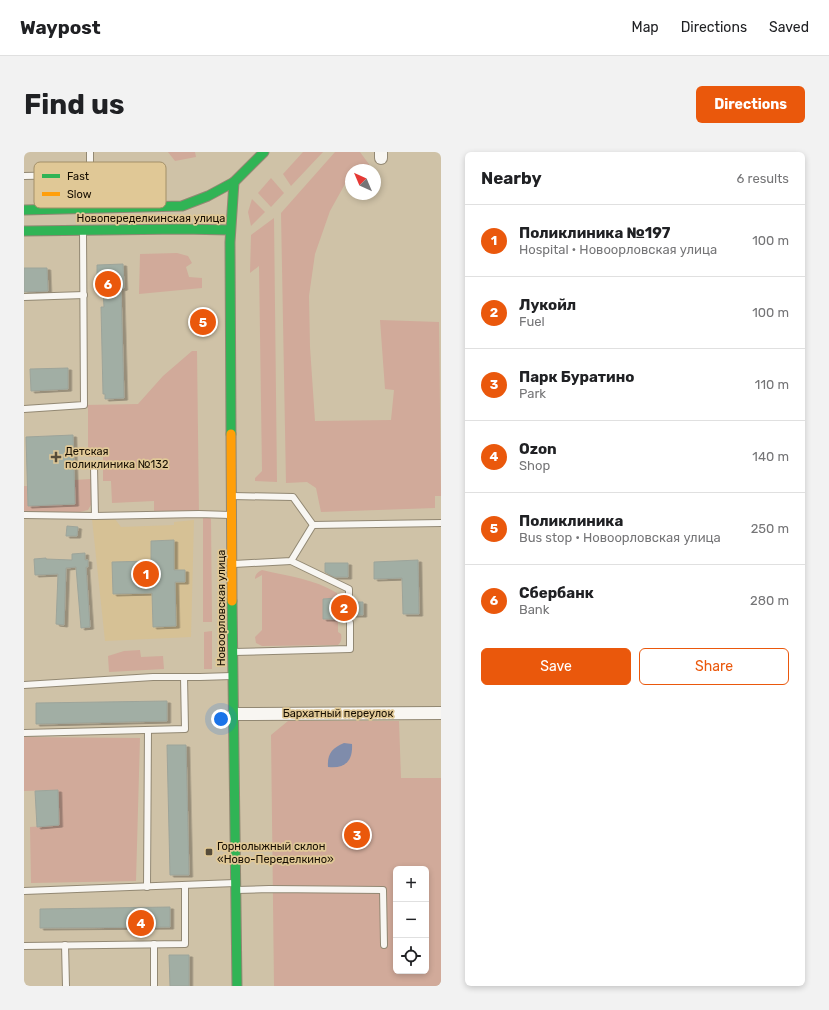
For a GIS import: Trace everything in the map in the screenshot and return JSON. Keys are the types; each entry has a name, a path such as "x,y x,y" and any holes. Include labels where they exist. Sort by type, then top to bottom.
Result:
{"street":[{"name":"Новопеределкинская улица","path":"166,207 182,206 208,196 234,182 264,152"},
{"name":"Новопеределкинская улица","path":"24,231 182,229 230,230 234,182"},
{"name":"Новопеределкинская улица","path":"24,210 124,208"},
{"name":"Новоорловская улица","path":"230,230 233,676 238,986"},
{"name":"Бархатный переулок","path":"234,714 441,713"}],"lane":[{"path":"24,176 34,176"},
{"path":"24,409 84,405 83,230"},
{"path":"24,297 84,295"},
{"path":"94,467 95,516"},
{"path":"232,496 293,496 313,525"},
{"path":"24,515 232,515"},
{"path":"313,525 441,523"},
{"path":"291,561 313,525"},
{"path":"233,564 291,561 348,589 349,602"},
{"path":"234,652 350,649 350,623"},
{"path":"24,685 153,677 233,676"},
{"path":"24,732 185,729 184,677"},
{"path":"147,887 148,730"},
{"path":"24,946 185,944 185,885"},
{"path":"24,891 185,885 237,886 269,889 383,890 384,945"},
{"path":"154,944 154,986"},
{"path":"65,945 66,986"}],"shaded area":[{"path":"168,152 195,152 196,157 175,161"},
{"path":"303,152 323,152 291,186 283,174"},
{"path":"335,152 360,152 369,164 345,164 345,184 330,211 315,254 309,296 310,347 315,421 391,420 394,390 385,389 380,320 439,322 441,496 435,496 435,508 321,512 316,488 307,482 286,483 281,213"},
{"path":"271,178 284,193 271,207 258,193"},
{"path":"252,199 265,212 251,226 248,212"},
{"path":"274,218 277,482 255,481 255,478 262,471 259,266 250,273 251,235"},
{"path":"177,253 188,256 192,263 186,267 189,277 202,278 202,288 139,294 140,254"},
{"path":"192,351 197,351 199,514 154,515 154,501 112,503 111,481 103,481 103,457 88,457 88,408 84,405 138,404 163,376"},
{"path":"91,479 92,503 88,510 80,512 24,512 24,486 27,486 28,506 46,505 58,496 59,505 74,505 74,480"},
{"path":"203,516 211,519 212,622 203,622"},
{"path":"92,519 115,519 121,527 174,525 174,522 194,520 191,637 105,641"},
{"path":"262,570 310,581 337,593 337,597 323,599 323,619 338,620 338,632 341,634 341,642 338,645 262,646 256,643 255,637 262,630 262,575 255,579 255,577 257,573"},
{"path":"212,631 212,669 204,669 204,632"},
{"path":"140,650 141,657 163,656 164,669 109,672 108,656 124,651"},
{"path":"288,721 399,721 401,778 441,778 441,986 274,986 271,735"},
{"path":"24,737 140,738 136,881 31,883 30,827 59,825 58,790 24,791"}],"water":[{"path":"344,743 352,744 351,755 347,763 339,767 328,767 328,758 333,749"}],"building":[{"path":"123,264 124,288 121,289 124,398 105,399 105,394 103,394 101,307 104,307 103,289 97,289 97,265"},
{"path":"24,268 47,268 48,291 24,292"},
{"path":"68,368 68,389 31,391 30,369"},
{"path":"73,435 75,504 28,506 26,437"},
{"path":"67,526 78,527 77,536 66,536"},
{"path":"174,540 174,570 185,570 185,582 175,582 176,626 153,627 152,593 113,594 112,562 151,561 151,541"},
{"path":"85,553 85,560 88,560 88,567 86,567 90,627 81,628 76,567 66,568 64,625 56,624 58,574 35,575 34,559 46,558 72,560 72,554"},
{"path":"418,560 419,614 403,614 402,578 374,579 374,562"},
{"path":"325,563 348,563 348,577 334,577 325,572"},
{"path":"335,598 335,602 344,602 345,605 349,606 352,606 354,602 363,602 363,615 335,615 335,619 323,619 323,599"},
{"path":"167,701 167,721 36,724 36,703"},
{"path":"167,745 186,745 189,875 170,875"},
{"path":"58,790 59,825 37,827 35,791"},
{"path":"170,907 170,927 40,928 40,909"},
{"path":"169,955 189,955 189,986 170,986"}],"traffic: fast":[{"path":"166,206 182,206 208,196 234,182 264,152"},
{"path":"231,434 230,242 234,182"},
{"path":"24,210 103,208"},
{"path":"24,231 182,229 230,230"},
{"path":"232,601 237,986"}],"traffic: slow":[{"path":"231,434 232,601"}],"place":[{"name":"Сбербанк","path":"108,284"},
{"name":"Поликлиника","path":"203,322"},
{"name":"Детская поликлиника №132","path":"56,457"},
{"name":"Поликлиника №197","path":"146,574"},
{"name":"Лукойл","path":"344,608"},
{"name":"Парк Буратино","path":"357,835"},
{"name":"Горнолыжный склон «Ново-Переделкино»","path":"209,852"},
{"name":"Ozon","path":"141,923"}]}
